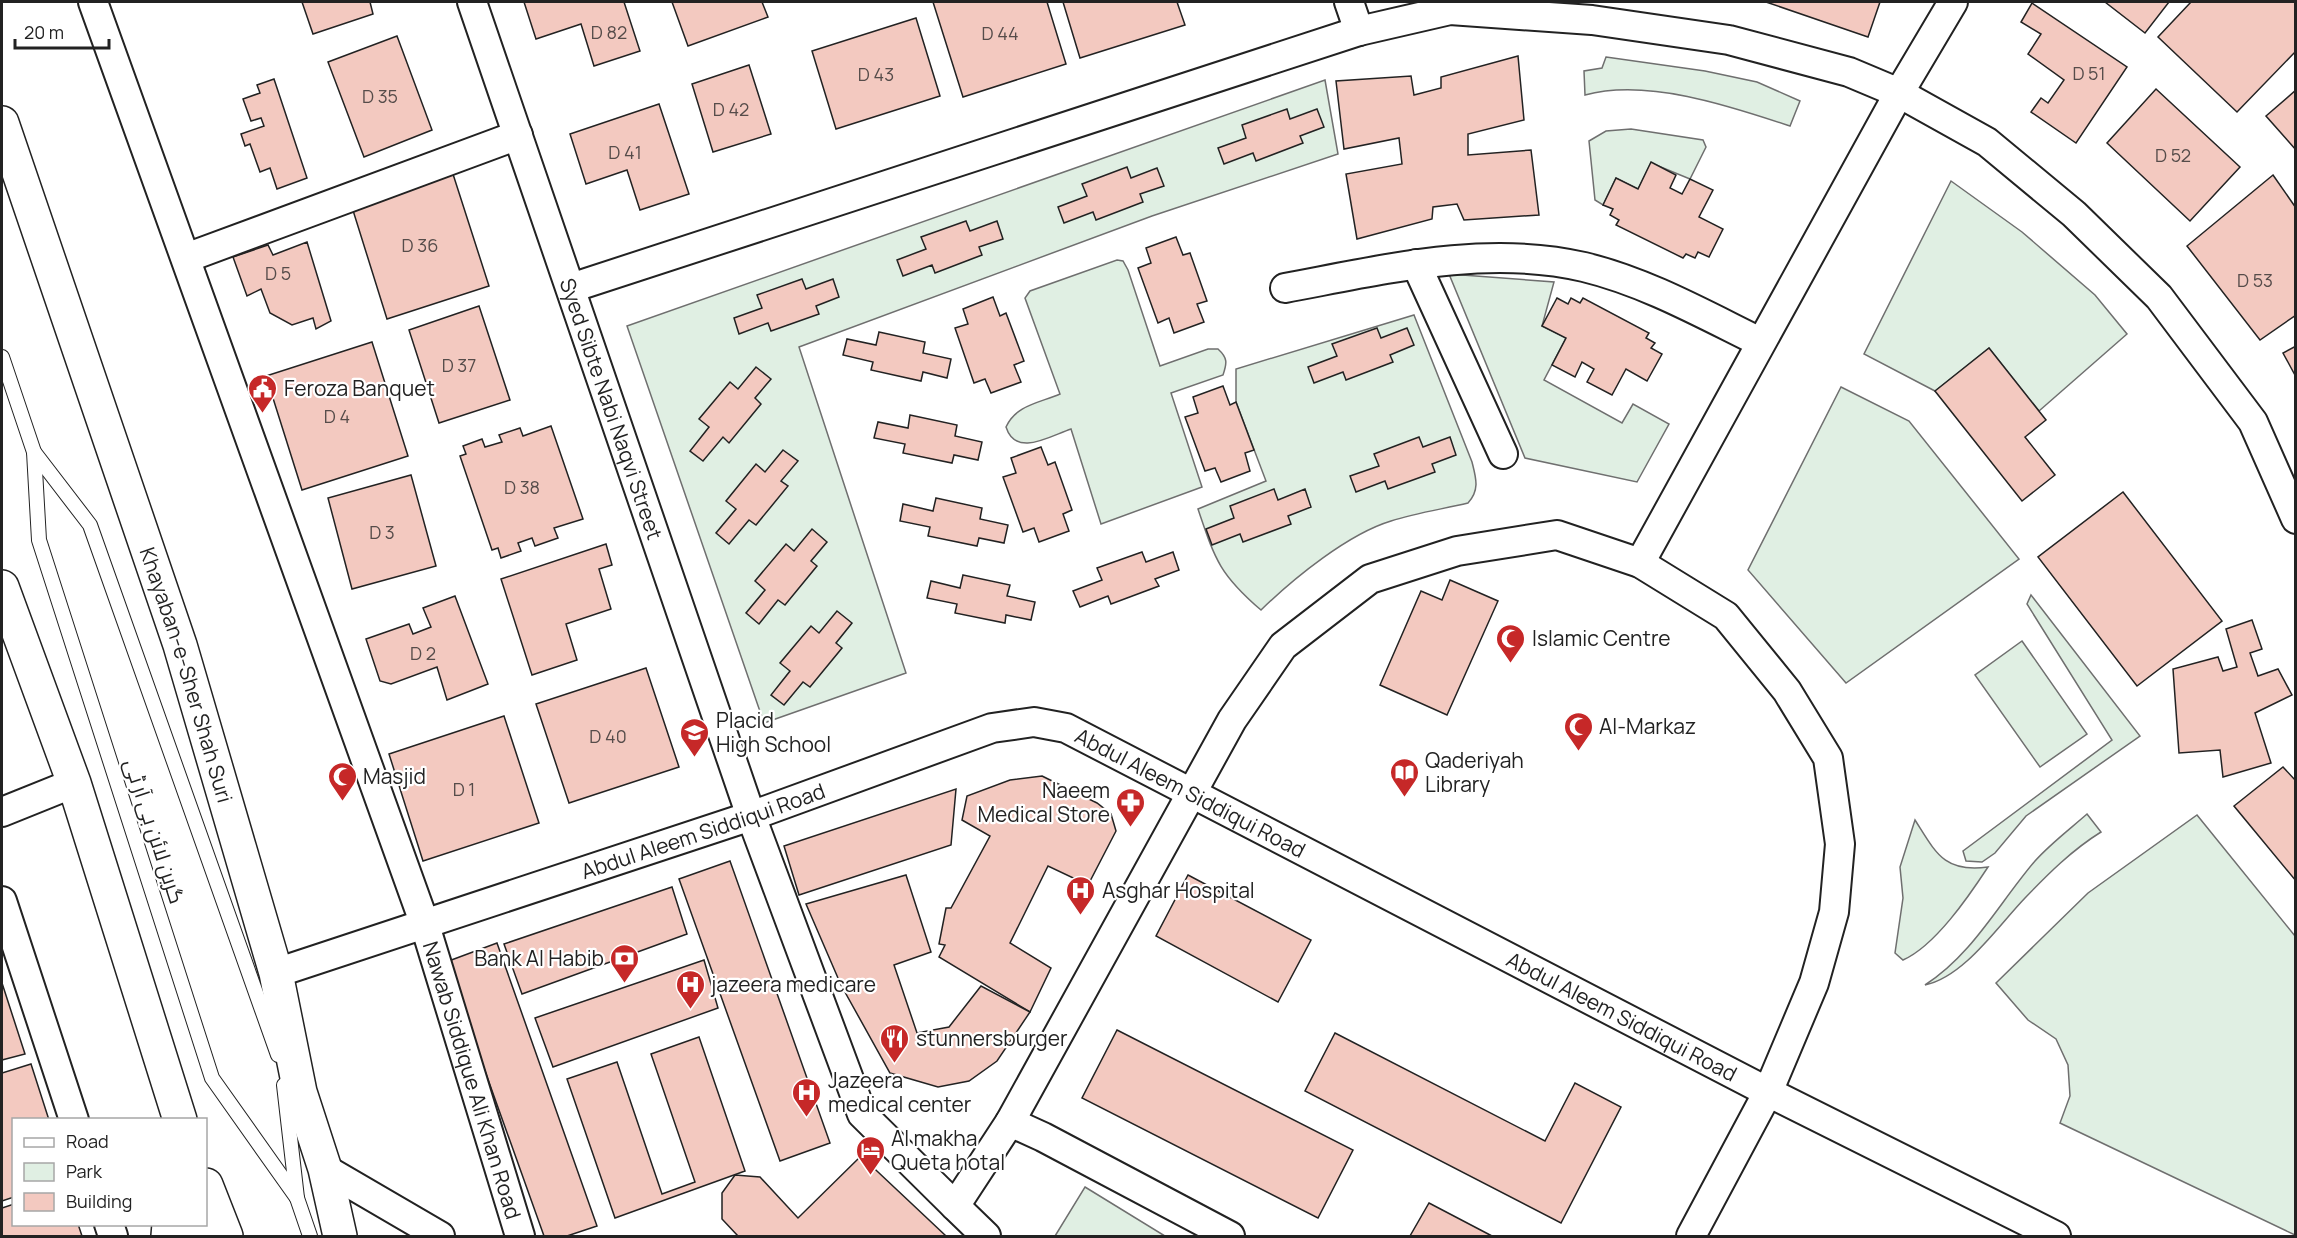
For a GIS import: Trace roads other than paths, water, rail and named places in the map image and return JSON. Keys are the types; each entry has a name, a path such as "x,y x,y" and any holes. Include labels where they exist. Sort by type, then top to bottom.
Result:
{"main road":[{"name":"Khayaban-e-Sher Shah Suri","path":"2,123 180,645 276,973 300,1092 325,1169 332,1235"},
{"path":"3,594 74,783 178,1118"},
{"path":"207,1188 226,1236"}],"street":[{"name":"Nawab Siddique Ali Khan Road","path":"93,2 424,922 520,1236"},
{"name":"Syed Sibte Nabi Naqvi Street","path":"472,2 751,816 862,1114 986,1236"},
{"path":"1349,2 1359,31"},
{"path":"1640,563 1760,342 1899,93 1953,2"},
{"path":"571,288 1359,31 1449,10 1592,20 1729,40 1849,72 1899,93 1987,142 2073,214 2159,297 2253,422 2295,519"},
{"path":"186,258 518,135"},
{"path":"1285,288 1416,264 1516,258 1583,267 1640,285 1760,342"},
{"path":"1416,264 1503,454"},
{"path":"955,1206 1010,1122 1232,720 1283,646 1370,579 1457,550 1557,534 1640,563 1726,616 1787,691 1828,758 1840,844 1834,912 1814,983 1768,1092 1691,1236"},
{"name":"Abdul Aleem Siddiqui Road","path":"276,973 424,922 751,816 992,728 1034,722 1066,728 1768,1092 2056,1236"},
{"path":"2,812 74,783"},
{"path":"2,901 74,1118"},
{"path":"1010,1122 1054,1142 1230,1236"},
{"path":"325,1169 440,1236"}],"lane":[{"name":"گرین لائن بی آر ٹی","path":"2,357 34,452 39,540 212,1078 297,1198 332,1235"},
{"name":"گرین لائن بی آر ٹی","path":"34,452 90,525 282,1066 297,1198"}],"place":[{"name":"Feroza Banquet","path":"263,414"},
{"name":"Islamic Centre","path":"1511,664"},
{"name":"Al-Markaz","path":"1578,752"},
{"name":"Placid High School","path":"695,758"},
{"name":"Qaderiyah Library","path":"1404,798"},
{"name":"Masjid","path":"342,802"},
{"name":"Naeem Medical Store","path":"1131,828"},
{"name":"Asghar Hospital","path":"1081,916"},
{"name":"Bank Al Habib","path":"625,984"},
{"name":"jazeera medicare","path":"690,1010"},
{"name":"stunnersburger","path":"895,1064"},
{"name":"Jazeera medical center","path":"807,1118"},
{"name":"Al makha Queta hotal","path":"870,1176"}]}
